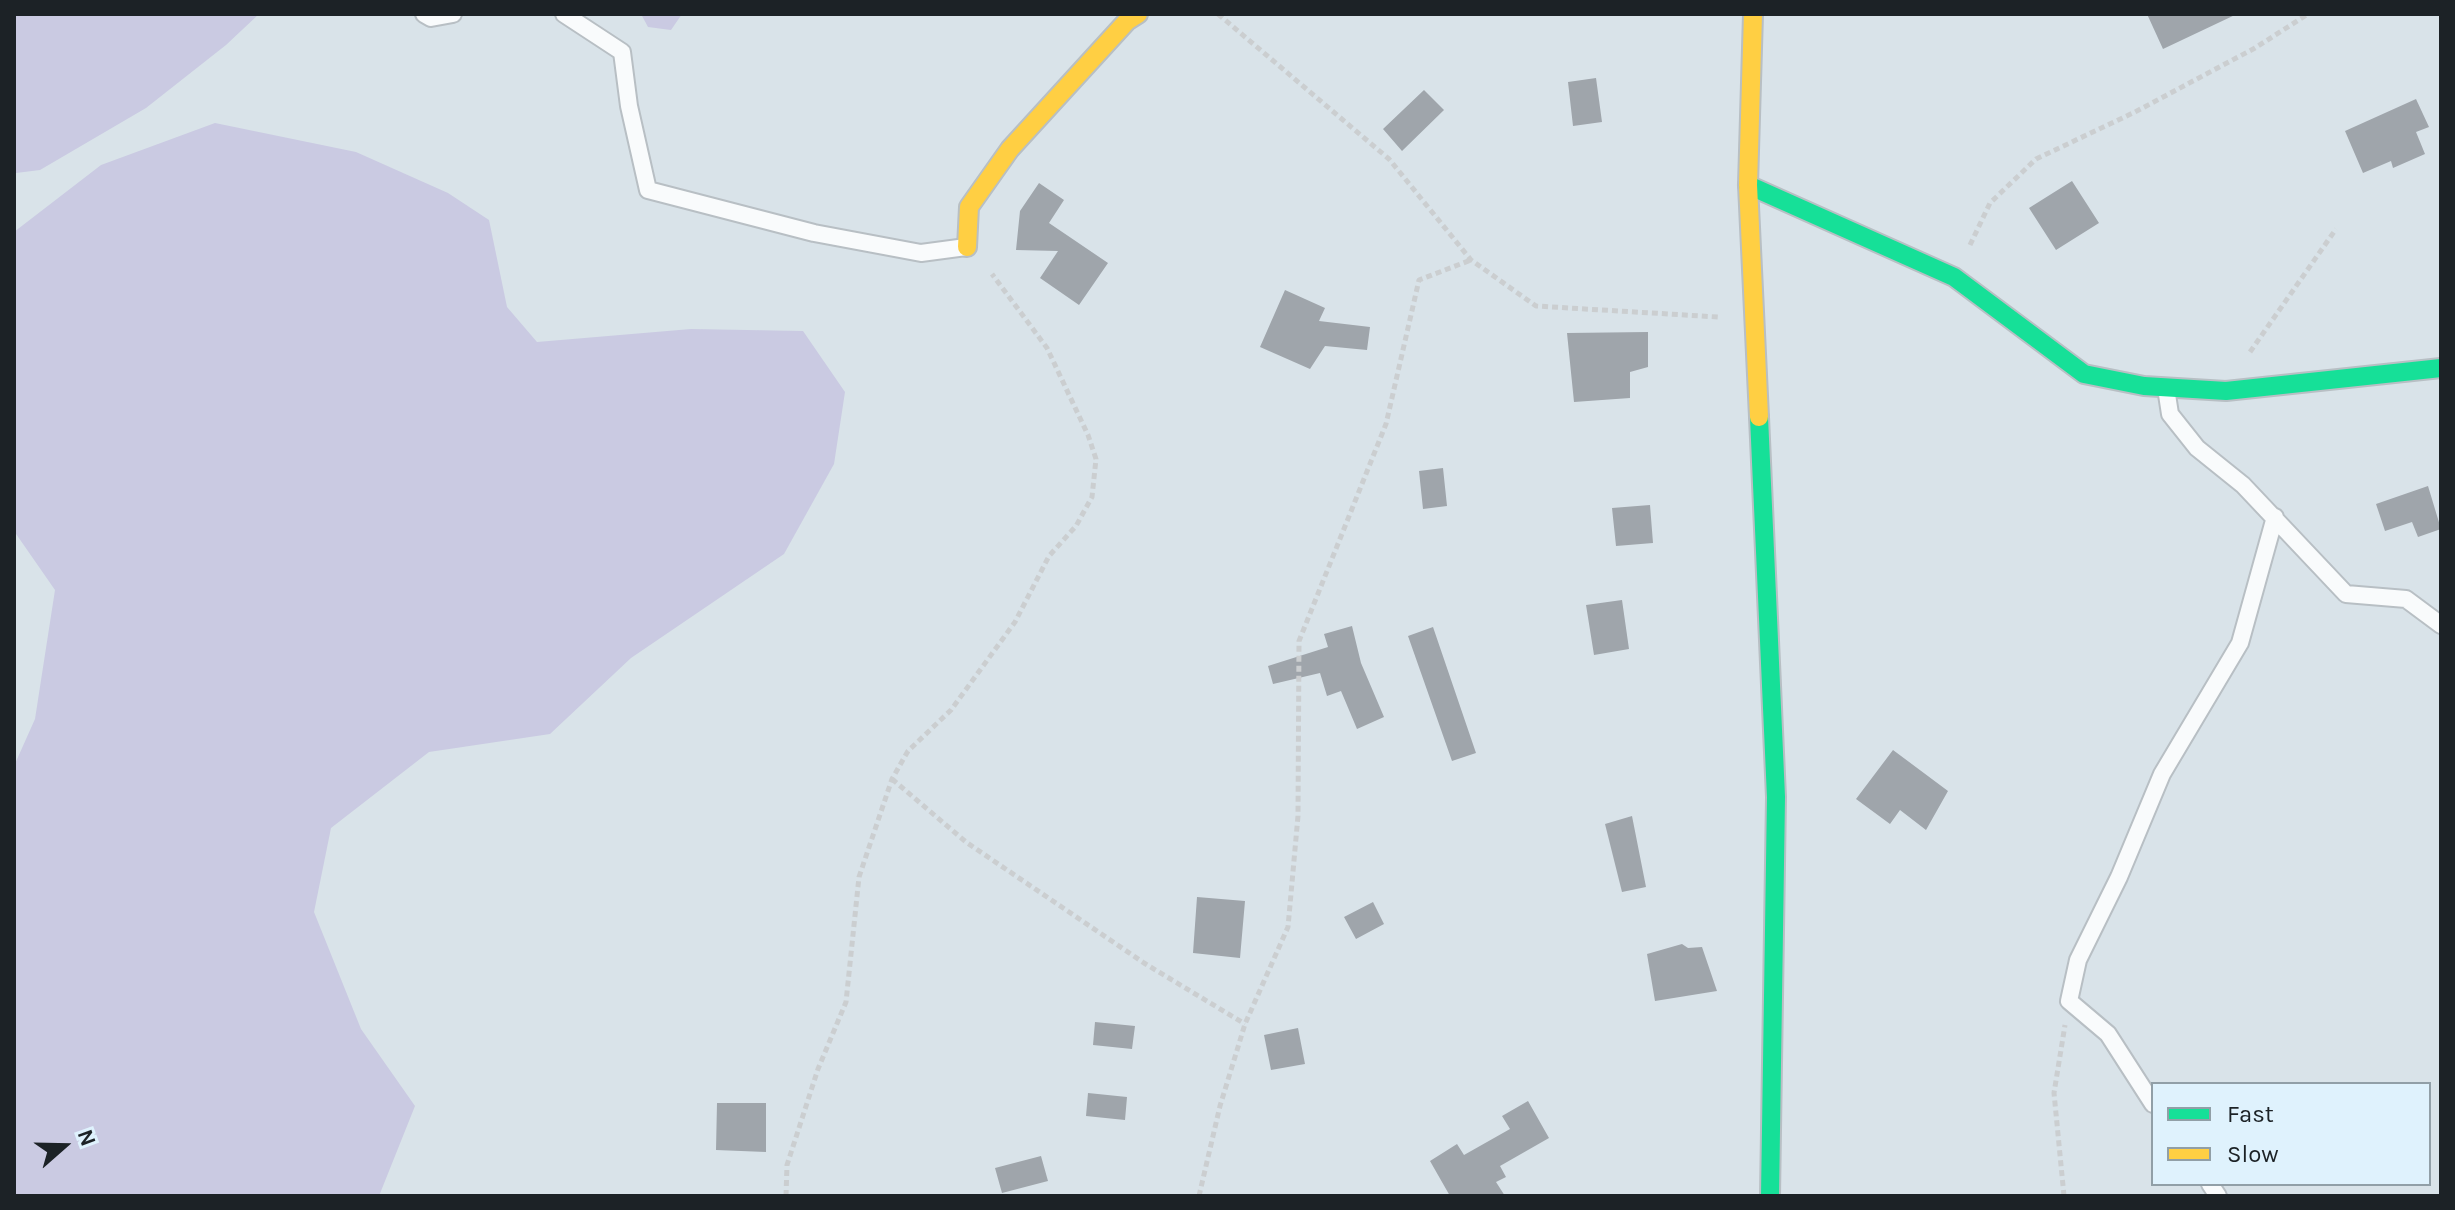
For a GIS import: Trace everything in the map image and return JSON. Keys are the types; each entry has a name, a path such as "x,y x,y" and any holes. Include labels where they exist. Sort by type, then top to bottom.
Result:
{"main road":[{"path":"967,247 969,207 1010,149 1127,21 1138,14"},
{"path":"1753,14 1748,185 1776,797 1770,1196"},
{"path":"1748,185 1954,277 2084,374 2166,387 2226,391 2441,368"}],"lane":[{"path":"424,14 431,18 453,14"},
{"path":"564,14 622,52 629,106 648,190 814,233 921,253 967,247"},
{"path":"2166,387 2170,414 2197,448 2275,517 2346,594 2406,599 2441,625"},
{"path":"2151,1101 2108,1034 2069,1001 2078,960 2119,877 2162,774 2240,643 2275,517"}],"path":[{"path":"1218,14 1311,89 1389,159 1471,260 1536,306 1627,314 1693,314 1755,321"},
{"path":"1954,277 1990,203 2036,159 2255,48 2308,14"},
{"path":"2226,391 2298,280 2336,229"},
{"path":"786,1196 787,1165 818,1069 846,1002 859,877 892,779 908,751 951,710 1015,622 1049,556 1076,526 1092,497 1096,459 1047,348 1008,292 967,247"},
{"path":"1199,1196 1220,1106 1245,1024 1288,927 1298,816 1299,641 1386,424 1419,280 1471,260"},
{"path":"892,779 966,842 1144,963 1245,1024"},
{"path":"2064,1196 2054,1093 2069,1001"}],"shaded area":[{"path":"14,14 259,14 226,45 146,108 40,170 16,173"},
{"path":"641,14 682,14 671,30 648,27"},
{"path":"215,123 356,152 448,193 489,220 507,307 537,342 691,329 803,331 845,392 834,464 784,554 631,658 550,734 429,752 331,828 314,912 361,1029 415,1106 379,1196 14,1196 14,766 35,719 55,590 14,531 14,232 101,165"}],"building":[{"path":"2147,14 2237,14 2163,49"},
{"path":"1596,78 1602,122 1573,126 1568,82"},
{"path":"1424,90 1444,110 1402,151 1383,129"},
{"path":"2416,99 2429,127 2416,132 2425,154 2393,168 2391,161 2363,173 2345,131"},
{"path":"2072,181 2099,223 2056,250 2029,208"},
{"path":"1039,183 1064,200 1049,223 1108,263 1079,305 1040,278 1058,251 1016,250 1020,211"},
{"path":"1285,290 1325,308 1319,321 1370,327 1367,350 1325,346 1310,369 1260,347"},
{"path":"1648,332 1648,367 1630,372 1630,398 1574,402 1567,333"},
{"path":"1443,468 1447,506 1423,509 1419,471"},
{"path":"2428,486 2441,529 2418,537 2412,522 2385,531 2376,504"},
{"path":"1650,505 1653,543 1616,546 1612,508"},
{"path":"1622,600 1629,649 1594,655 1586,605"},
{"path":"1352,626 1361,663 1384,717 1357,729 1341,691 1327,696 1320,673 1273,684 1268,666 1328,647 1324,634"},
{"path":"1433,627 1476,753 1452,761 1408,636"},
{"path":"1893,750 1948,791 1926,830 1900,810 1890,824 1856,799"},
{"path":"1632,816 1646,887 1622,892 1605,824"},
{"path":"1197,897 1245,901 1240,958 1193,953"},
{"path":"1373,902 1384,924 1356,939 1344,917"},
{"path":"1682,944 1688,948 1702,947 1717,991 1655,1001 1647,954"},
{"path":"1095,1022 1135,1026 1132,1049 1093,1045"},
{"path":"1298,1028 1305,1064 1271,1070 1264,1035"},
{"path":"1088,1093 1127,1097 1125,1120 1086,1116"},
{"path":"1528,1101 1549,1138 1500,1166 1506,1177 1496,1182 1505,1196 1450,1196 1430,1161 1457,1144 1464,1155 1510,1129 1502,1116"},
{"path":"717,1103 766,1103 766,1152 716,1150"},
{"path":"1041,1156 1048,1181 1002,1193 995,1168"}],"traffic: fast":[{"path":"1748,185 1954,277 2084,374 2144,386 2226,391 2441,368"},
{"path":"1759,417 1776,797 1770,1196"}],"traffic: slow":[{"path":"967,247 969,207 1010,149 1127,21 1138,14"},
{"path":"1753,14 1748,185 1759,417"}]}
